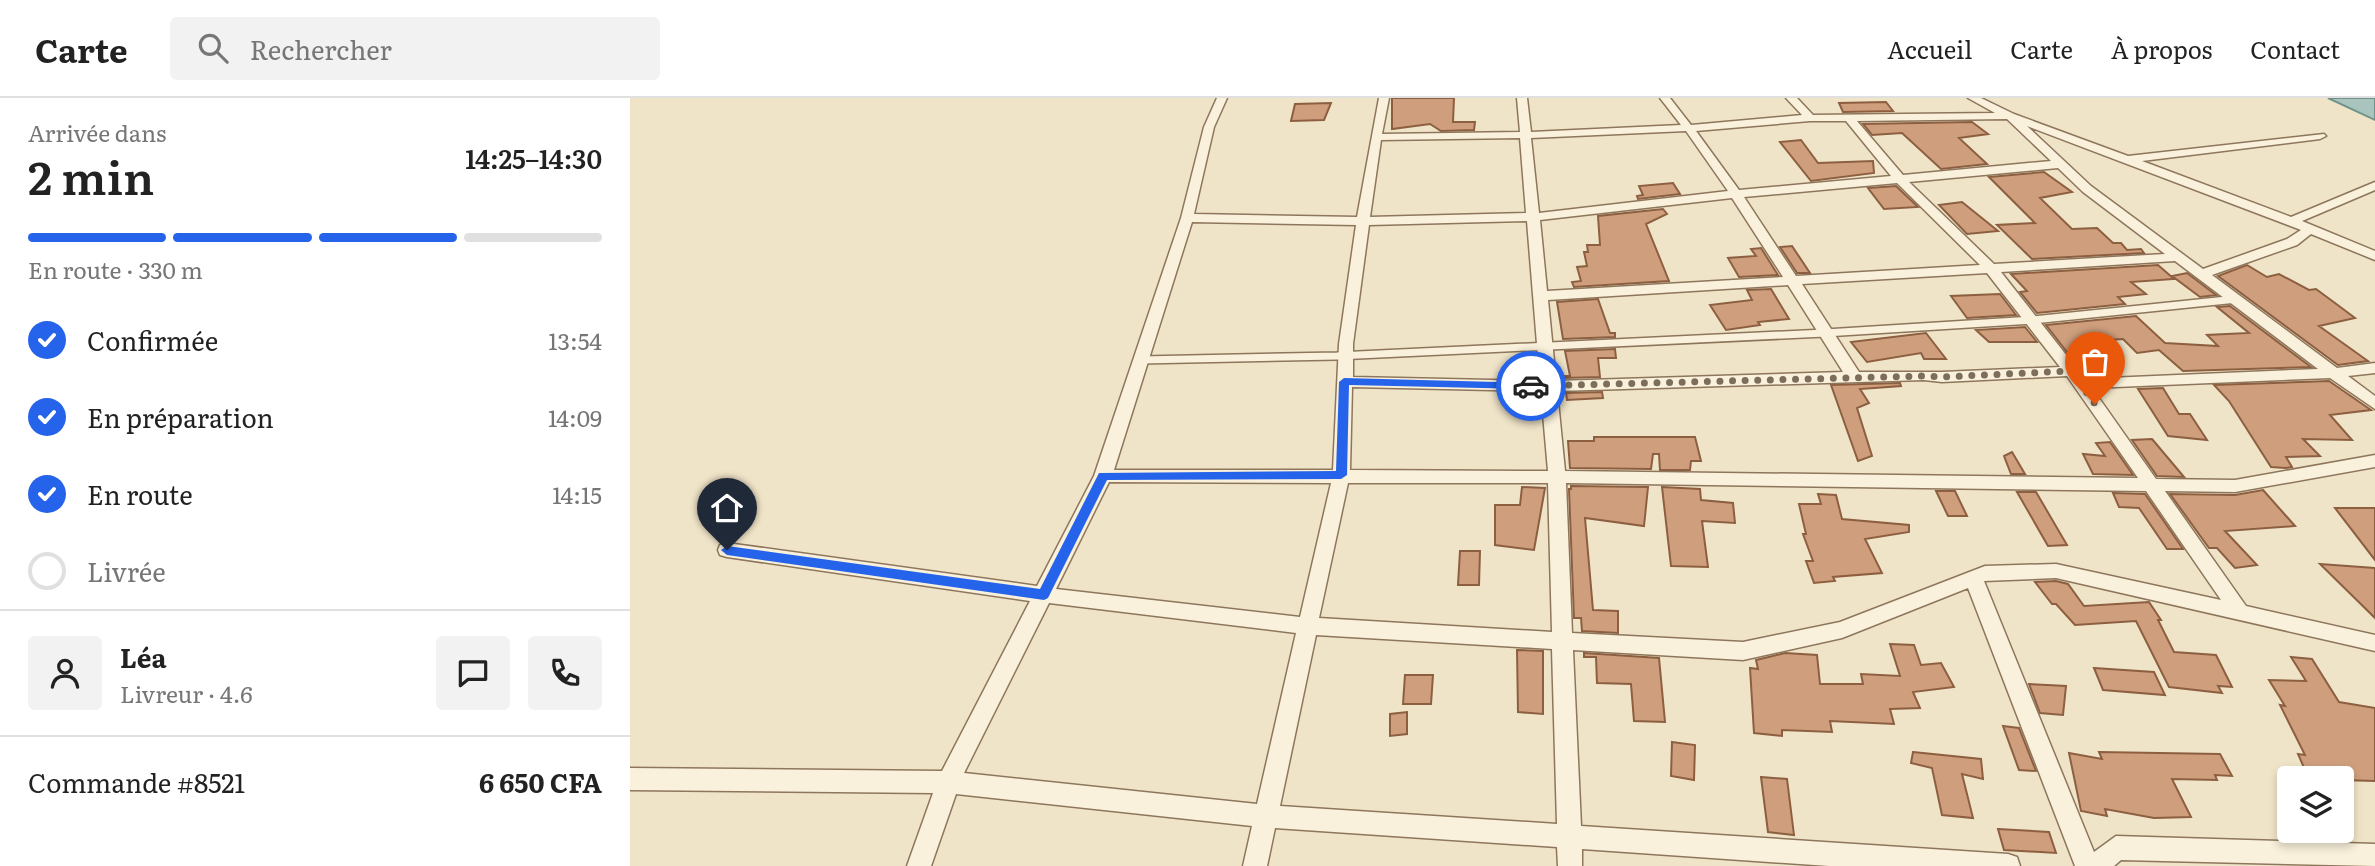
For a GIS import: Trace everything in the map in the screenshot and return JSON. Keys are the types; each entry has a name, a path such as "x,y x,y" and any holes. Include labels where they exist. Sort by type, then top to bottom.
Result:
{"street":[{"path":"919,866 948,782 1103,476 1187,218 1209,127 1222,98"},
{"path":"1255,866 1341,475 1345,356 1363,221 1384,98"},
{"path":"1522,98 1558,477 1570,866"},
{"path":"1665,98 1735,194 1854,377"},
{"path":"1791,98 1810,118"},
{"path":"1973,98 2010,116 2291,221 2375,256"},
{"path":"1376,137 1527,135 1689,128 1810,118 1850,120 2010,116 2087,189 2375,404"},
{"path":"1850,120 1899,178 1990,268 2033,320 2081,384 2239,611"},
{"path":"2126,159 2320,136"},
{"path":"1187,218 1363,221 1533,217 1735,194 2061,164"},
{"path":"2291,221 2375,186"},
{"path":"2203,274 2292,242 2310,229"},
{"path":"1540,296 2181,257"},
{"path":"2081,384 2335,373 2375,368"},
{"path":"1344,382 1548,386 1942,377 2071,371"},
{"path":"1103,476 1341,475 2148,482 2235,486 2375,461"},
{"path":"727,550 1044,594 1307,626 1744,651 1842,630 1985,573 2056,571 2375,643"},
{"path":"1973,578 2087,866"},
{"path":"630,779 948,782 1264,816 1569,834 1890,862 2008,866"},
{"path":"2095,866 2116,848 2375,856"}],"lane":[{"path":"1141,360 1345,356 1825,332 2033,320 2237,299"}],"water":[{"path":"2328,98 2375,98 2375,120"}],"building":[{"path":"1392,98 1454,98 1453,122 1475,122 1474,130 1441,131 1430,124 1392,129"},
{"path":"1886,102 1893,111 1843,112 1839,103"},
{"path":"1331,103 1324,120 1291,121 1295,104"},
{"path":"1972,122 1988,134 1959,138 1987,164 1941,169 1902,133 1872,135 1863,124"},
{"path":"1801,140 1818,163 1873,161 1874,173 1811,181 1780,142"},
{"path":"2044,172 2072,192 2040,198 2072,229 2097,228 2113,243 2121,243 2127,250 2141,249 2144,253 2032,259 1997,225 2035,223 1989,177"},
{"path":"1673,183 1680,194 1638,199 1637,196 1643,195 1639,186"},
{"path":"1896,186 1918,207 1884,209 1868,188"},
{"path":"1962,202 1998,231 1967,234 1939,205"},
{"path":"1663,209 1667,214 1646,224 1669,281 1574,287 1572,282 1581,281 1577,267 1587,266 1584,252 1588,252 1587,245 1600,245 1598,216"},
{"path":"1792,246 1810,273 1797,273 1780,247"},
{"path":"1761,248 1778,275 1739,277 1728,258 1756,256 1751,249"},
{"path":"2158,265 2174,279 2131,282 2146,294 2118,297 2125,304 2037,313 2020,292 2027,291 2011,274"},
{"path":"2247,265 2267,277 2279,274 2309,290 2316,289 2355,318 2319,326 2368,361 2338,365 2218,276"},
{"path":"2187,273 2216,295 2200,297 2172,276"},
{"path":"1771,289 1789,319 1758,322 1760,325 1726,330 1710,305 1752,300 1747,290"},
{"path":"2000,294 2016,315 1967,318 1951,296"},
{"path":"1598,299 1610,333 1615,333 1615,337 1563,339 1557,302"},
{"path":"2230,306 2311,367 2183,371 2159,350 2137,353 2123,339 2077,342 2084,352 2067,352 2046,325 2136,316 2165,343 2218,346 2207,335 2249,333 2217,307"},
{"path":"2025,327 2037,342 1989,342 1976,330"},
{"path":"1926,333 1946,359 1924,359 1921,353 1867,362 1851,342"},
{"path":"1615,349 1616,358 1598,358 1600,377 1563,378 1570,376 1565,351"},
{"path":"2329,381 2371,410 2330,415 2352,440 2303,439 2320,456 2286,457 2292,467 2286,468 2271,467 2229,401 2214,385"},
{"path":"1900,383 1901,386 1860,389 1869,403 1857,408 1872,456 1858,461 1831,385"},
{"path":"2163,388 2179,414 2190,414 2207,440 2168,436 2138,389"},
{"path":"1602,392 1603,398 1567,400 1566,393"},
{"path":"1594,437 1695,437 1701,461 1691,461 1690,470 1660,470 1659,454 1653,454 1651,469 1570,468 1568,441 1594,441"},
{"path":"2152,439 2184,477 2157,476 2132,440"},
{"path":"2110,442 2133,475 2093,474 2083,454 2105,456 2096,443"},
{"path":"2012,452 2025,474 2011,474 2004,456"},
{"path":"1571,486 1648,487 1644,526 1585,518 1593,610 1618,611 1618,633 1582,631 1581,618 1574,618"},
{"path":"1522,487 1545,488 1534,550 1495,545 1495,505 1520,505"},
{"path":"1662,487 1700,489 1701,500 1733,503 1735,523 1702,521 1708,567 1671,566"},
{"path":"2263,490 2295,526 2225,531 2257,565 2235,568 2217,548 2209,548 2170,494 2235,495"},
{"path":"1936,491 1955,491 1967,516 1948,516"},
{"path":"2017,492 2036,492 2067,545 2048,546"},
{"path":"2113,493 2145,494 2183,549 2167,549 2139,508 2119,507"},
{"path":"1818,494 1836,495 1842,519 1909,525 1909,532 1865,539 1882,573 1833,577 1835,581 1814,583 1806,561 1813,561 1803,534 1806,534 1799,504 1821,504"},
{"path":"2335,508 2375,508 2375,560"},
{"path":"1460,551 1480,551 1479,585 1458,585"},
{"path":"2320,564 2375,568 2375,618"},
{"path":"2056,581 2068,584 2084,606 2149,602 2161,620 2158,620 2174,652 2216,655 2232,687 2218,686 2222,693 2169,687 2136,621 2075,625 2056,604 2052,604 2035,582"},
{"path":"1890,644 1914,645 1921,665 1941,663 1954,687 1913,692 1920,708 1890,709 1894,724 1830,721 1832,732 1782,730 1782,736 1754,733 1750,668 1758,669 1756,660 1785,653 1817,655 1820,684 1863,684 1861,674 1900,676"},
{"path":"1517,650 1543,651 1543,714 1518,712"},
{"path":"1584,653 1659,658 1665,722 1634,721 1631,684 1597,683 1596,657 1584,657"},
{"path":"2291,657 2312,659 2339,702 2375,708 2375,781 2354,780 2354,766 2303,766 2298,754 2305,755 2280,705 2285,706 2269,680 2306,681"},
{"path":"2094,668 2154,672 2165,695 2103,690"},
{"path":"1405,675 1433,675 1431,704 1403,704"},
{"path":"2029,684 2066,686 2063,715 2040,713"},
{"path":"1407,712 1407,734 1390,736 1390,714"},
{"path":"2003,726 2019,728 2036,771 2019,770"},
{"path":"1672,742 1695,745 1694,780 1671,776"},
{"path":"1913,752 1981,759 1983,779 1962,774 1973,818 1942,815 1932,768 1911,763"},
{"path":"2099,752 2220,754 2232,776 2215,775 2217,780 2172,779 2191,817 2154,818 2105,809 2107,816 2081,811 2069,753 2102,759"},
{"path":"1761,777 1787,779 1794,835 1768,832"},
{"path":"1998,829 2049,832 2056,853 2004,850"}],"way so far":[{"path":"1531,386 1942,377 2071,371 2095,404"}],"route":[{"path":"727,550 1044,594 1103,476 1341,475 1344,382 1531,386"}]}
